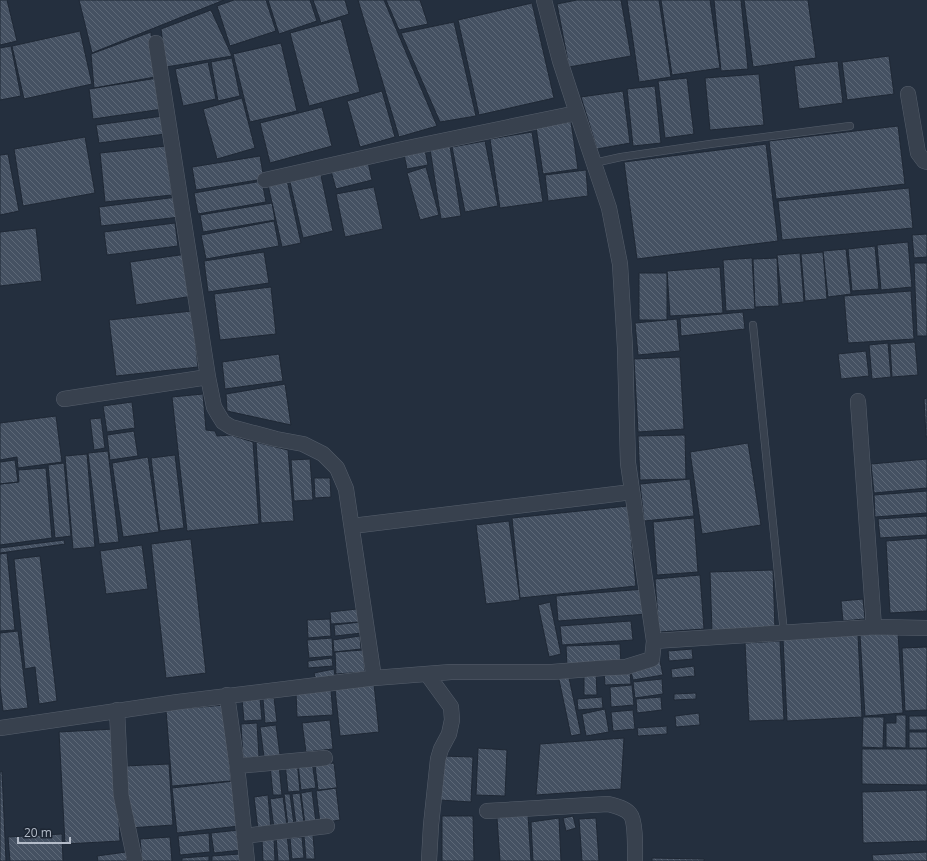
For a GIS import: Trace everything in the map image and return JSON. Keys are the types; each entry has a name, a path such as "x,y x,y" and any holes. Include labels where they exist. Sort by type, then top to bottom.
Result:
{"street":[{"path":"0,728 227,695 374,678 451,672 552,672 626,667 652,659 654,642 628,463 625,348 620,264 609,208 560,61 544,0"},
{"path":"156,43 208,377 214,407 223,422 231,427 276,439 303,444 323,454 337,468 346,489 374,678"},
{"path":"908,94 918,153 924,161 927,162"},
{"path":"264,180 403,149 577,113"},
{"path":"64,399 208,377"},
{"path":"858,401 874,626"},
{"path":"352,526 632,492"},
{"path":"654,642 874,626 927,628"},
{"path":"427,674 451,707 452,720 449,734 441,749 438,759 429,861"},
{"path":"227,695 237,766 247,861"},
{"path":"117,710 121,795 135,861"},
{"path":"237,766 325,758"},
{"path":"487,811 608,804 623,809 632,815 634,825 635,861"},
{"path":"244,836 327,826"}],"lane":[{"path":"594,163 621,157 710,144 850,126"},
{"path":"753,325 784,632"}],"building":[{"path":"0,0 7,0 17,41 0,45"},
{"path":"79,0 224,0 92,53"},
{"path":"234,0 266,0 276,31 230,46 217,6"},
{"path":"268,0 310,0 317,21 279,34"},
{"path":"313,0 345,0 349,14 321,23"},
{"path":"358,0 384,0 437,126 399,137"},
{"path":"386,0 420,0 428,24 399,30"},
{"path":"577,0 621,0 631,56 569,67 557,4"},
{"path":"627,0 659,0 671,77 639,82"},
{"path":"661,0 710,0 720,68 672,75"},
{"path":"714,0 741,0 748,69 721,71"},
{"path":"744,0 808,0 816,58 753,67"},
{"path":"532,3 554,98 479,115 458,20"},
{"path":"211,10 232,56 166,67 161,29"},
{"path":"341,19 360,92 309,106 290,33"},
{"path":"454,22 476,116 440,122 401,33"},
{"path":"80,31 92,84 24,99 12,46"},
{"path":"151,32 155,77 94,88 91,54"},
{"path":"281,43 297,111 250,122 233,54"},
{"path":"11,46 21,96 0,100 0,48"},
{"path":"889,56 894,94 847,100 842,62"},
{"path":"232,58 240,96 218,101 211,62"},
{"path":"838,61 843,103 799,109 794,66"},
{"path":"208,62 216,99 183,106 175,69"},
{"path":"759,74 764,125 710,130 705,78"},
{"path":"158,78 163,109 93,119 89,89"},
{"path":"687,78 694,134 665,138 658,81"},
{"path":"655,86 661,143 633,146 627,89"},
{"path":"382,91 395,137 360,147 347,101"},
{"path":"623,91 630,143 597,149 581,97"},
{"path":"242,98 255,148 217,159 203,109"},
{"path":"322,107 332,146 270,163 260,123"},
{"path":"163,116 165,134 99,143 96,125"},
{"path":"571,122 578,169 543,174 536,127"},
{"path":"898,126 905,184 776,199 769,141"},
{"path":"532,132 543,202 500,208 490,139"},
{"path":"85,137 95,193 23,206 14,149"},
{"path":"485,141 498,206 465,212 452,147"},
{"path":"766,144 778,241 637,259 624,162"},
{"path":"166,146 172,195 105,202 100,153"},
{"path":"450,146 461,216 441,219 430,149"},
{"path":"425,150 428,165 407,169 404,154"},
{"path":"8,154 19,211 0,215 0,155"},
{"path":"260,156 264,179 196,190 192,167"},
{"path":"368,162 372,180 336,189 331,171"},
{"path":"426,167 439,215 420,220 407,173"},
{"path":"586,170 588,196 548,201 545,175"},
{"path":"320,171 333,231 303,238 289,178"},
{"path":"287,180 301,243 282,247 268,185"},
{"path":"262,181 266,202 198,214 194,193"},
{"path":"374,187 383,229 345,237 336,194"},
{"path":"909,188 913,228 782,240 778,201"},
{"path":"177,197 180,217 101,226 99,207"},
{"path":"272,203 275,220 203,232 200,215"},
{"path":"274,221 279,246 206,259 201,235"},
{"path":"175,223 178,246 107,255 104,232"},
{"path":"36,228 42,281 0,286 0,232"},
{"path":"927,234 927,257 914,258 912,235"},
{"path":"908,242 912,287 881,290 877,245"},
{"path":"875,246 879,289 852,291 848,249"},
{"path":"846,249 851,294 828,297 823,251"},
{"path":"264,252 269,283 208,292 204,261"},
{"path":"823,252 827,299 805,301 801,254"},
{"path":"800,253 804,302 782,304 777,255"},
{"path":"187,254 193,296 136,305 130,262"},
{"path":"752,258 755,309 726,311 723,260"},
{"path":"777,258 779,306 755,307 753,259"},
{"path":"914,263 927,263 927,336 917,336"},
{"path":"720,267 723,313 670,316 667,271"},
{"path":"639,273 667,273 667,320 639,320"},
{"path":"271,287 276,334 220,340 214,294"},
{"path":"911,291 914,339 848,343 844,296"},
{"path":"192,311 198,367 116,376 109,320"},
{"path":"743,312 745,329 681,336 680,318"},
{"path":"677,319 680,351 638,355 635,323"},
{"path":"915,342 918,375 892,377 890,344"},
{"path":"888,343 891,377 872,379 869,345"},
{"path":"866,351 869,376 841,379 838,354"},
{"path":"279,354 283,381 225,389 222,362"},
{"path":"680,357 684,429 638,432 634,359"},
{"path":"285,384 291,425 227,411 226,394"},
{"path":"203,394 206,430 215,431 217,436 231,435 253,442 259,524 187,531 172,397"},
{"path":"927,398 927,437 926,437 924,399"},
{"path":"132,402 135,428 107,432 103,406"},
{"path":"56,416 62,462 18,468 17,457 0,460 0,423"},
{"path":"101,418 105,448 94,450 90,419"},
{"path":"134,431 138,456 110,460 107,435"},
{"path":"685,435 686,479 640,480 638,436"},
{"path":"256,442 288,450 294,521 261,523"},
{"path":"748,443 761,525 702,534 690,452"},
{"path":"108,451 119,542 99,544 88,453"},
{"path":"87,454 95,547 73,549 65,456"},
{"path":"175,455 184,528 160,531 151,458"},
{"path":"148,457 159,532 123,537 112,463"},
{"path":"310,459 313,500 294,501 291,460"},
{"path":"927,459 927,488 874,493 871,464"},
{"path":"15,460 18,482 0,484 0,462"},
{"path":"64,463 71,536 55,538 48,465"},
{"path":"46,468 52,538 0,545 0,484 19,482 18,470"},
{"path":"314,478 330,478 331,497 315,498"},
{"path":"690,479 694,516 644,521 640,484"},
{"path":"927,491 927,513 875,517 874,495"},
{"path":"628,506 636,586 520,598 512,518"},
{"path":"927,516 927,535 880,538 878,519"},
{"path":"694,518 698,572 657,575 653,522"},
{"path":"509,521 520,600 486,604 476,525"},
{"path":"927,538 927,611 890,613 886,541"},
{"path":"191,539 206,673 166,678 151,544"},
{"path":"64,540 65,544 0,553 0,548"},
{"path":"142,545 148,589 106,594 100,551"},
{"path":"7,553 15,630 0,631 0,554"},
{"path":"40,556 57,701 39,704 35,667 25,669 14,559"},
{"path":"773,570 775,630 712,632 710,572"},
{"path":"700,575 704,629 659,632 655,579"},
{"path":"645,589 647,614 558,621 556,596"},
{"path":"863,599 865,619 843,621 841,601"},
{"path":"550,602 561,654 549,657 538,605"},
{"path":"357,609 359,622 331,624 330,612"},
{"path":"330,619 331,636 308,638 307,620"},
{"path":"631,621 633,640 562,645 560,626"},
{"path":"361,622 362,633 335,636 334,625"},
{"path":"18,631 28,708 3,711 0,687 0,633"},
{"path":"898,633 903,713 865,716 860,635"},
{"path":"858,635 862,717 787,721 783,639"},
{"path":"360,636 361,649 334,652 333,640"},
{"path":"332,638 333,656 309,658 307,640"},
{"path":"780,641 784,720 749,721 745,643"},
{"path":"620,644 621,665 567,667 566,646"},
{"path":"927,647 927,710 905,711 902,648"},
{"path":"692,649 693,659 669,661 668,651"},
{"path":"363,650 365,672 336,674 335,652"},
{"path":"332,658 333,666 308,668 308,661"},
{"path":"660,661 663,675 633,680 630,667"},
{"path":"694,666 695,676 672,678 671,669"},
{"path":"334,669 335,676 316,680 314,673"},
{"path":"596,671 597,695 584,695 584,672"},
{"path":"630,671 631,684 605,685 604,672"},
{"path":"568,673 581,734 571,736 558,675"},
{"path":"662,679 663,694 635,698 633,682"},
{"path":"374,684 379,732 340,736 335,689"},
{"path":"632,685 634,705 611,707 610,687"},
{"path":"331,690 333,715 297,717 296,692"},
{"path":"696,693 696,699 674,700 674,694"},
{"path":"602,697 603,708 578,710 577,699"},
{"path":"661,697 662,710 637,713 636,699"},
{"path":"260,698 262,720 244,721 242,699"},
{"path":"274,698 277,722 265,723 263,699"},
{"path":"224,705 231,781 172,786 166,710"},
{"path":"605,709 609,732 586,736 582,714"},
{"path":"633,710 635,729 613,731 611,712"},
{"path":"699,713 700,725 676,727 675,716"},
{"path":"896,715 906,715 906,748 886,747 886,723 896,723"},
{"path":"909,716 927,716 927,730 909,730"},
{"path":"863,717 884,717 883,748 862,747"},
{"path":"330,720 333,749 306,752 302,723"},
{"path":"257,723 259,757 243,758 241,724"},
{"path":"276,725 280,755 264,757 260,727"},
{"path":"667,726 667,734 638,736 637,728"},
{"path":"114,729 120,841 65,844 59,732"},
{"path":"909,732 927,732 927,748 909,748"},
{"path":"624,738 621,789 536,795 540,744"},
{"path":"478,748 507,750 505,796 476,795"},
{"path":"862,749 927,749 927,785 862,784"},
{"path":"442,756 473,757 471,802 440,800"},
{"path":"297,761 300,791 288,792 285,763"},
{"path":"312,762 316,788 301,790 298,764"},
{"path":"334,763 337,788 318,790 315,765"},
{"path":"169,764 173,825 129,828 125,766"},
{"path":"270,765 279,765 282,795 273,795"},
{"path":"2,771 6,861 0,861 0,772"},
{"path":"234,781 239,826 177,833 172,788"},
{"path":"336,788 340,820 320,823 316,791"},
{"path":"927,790 927,841 863,843 862,792"},
{"path":"312,791 316,823 305,824 301,793"},
{"path":"300,793 304,823 296,824 292,794"},
{"path":"284,794 290,794 294,825 288,826"},
{"path":"268,795 271,829 258,830 254,797"},
{"path":"283,797 287,826 274,828 270,799"},
{"path":"528,815 531,861 500,861 497,818"},
{"path":"442,816 473,816 474,861 442,861"},
{"path":"573,816 576,828 566,831 563,818"},
{"path":"559,818 561,861 533,861 531,822"},
{"path":"596,818 599,861 582,861 579,819"},
{"path":"239,830 242,850 214,853 211,833"},
{"path":"209,833 210,852 180,855 178,836"},
{"path":"62,834 63,861 10,861 8,837"},
{"path":"287,835 290,861 278,861 276,837"},
{"path":"313,835 315,859 306,859 304,836"},
{"path":"170,837 172,861 142,861 140,839"},
{"path":"302,837 304,858 292,859 290,838"},
{"path":"274,838 275,861 263,861 262,839"},
{"path":"126,852 127,861 98,861 97,856"},
{"path":"927,852 927,861 873,861 872,855"},
{"path":"240,854 240,861 212,861 212,856"},
{"path":"209,856 209,861 182,861 182,858"},
{"path":"652,858 704,859 704,861 652,861"}]}
